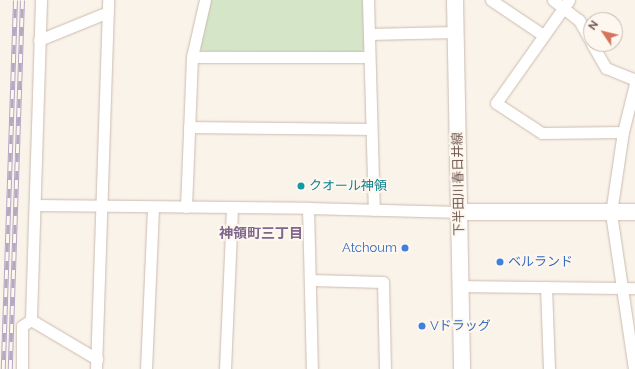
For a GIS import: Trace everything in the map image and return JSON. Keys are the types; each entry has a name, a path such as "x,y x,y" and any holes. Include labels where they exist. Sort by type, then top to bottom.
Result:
{"main road":[{"name":"下半田川春日井線","path":"455,0 462,369"},
{"path":"460,212 635,212"}],"street":[{"path":"31,320 41,0"},
{"path":"96,364 108,0"},
{"path":"186,207 192,57 205,0"},
{"path":"368,0 374,210"},
{"path":"491,0 543,35"},
{"path":"553,0 566,3 583,27"},
{"path":"566,3 496,103 542,133 623,132"},
{"path":"39,40 108,12"},
{"path":"369,34 456,32"},
{"path":"597,52 606,68 635,80"},
{"path":"192,57 369,57"},
{"path":"634,363 621,289 611,213 623,132 635,85"},
{"path":"189,127 371,129"},
{"path":"35,205 102,207 308,208 460,212"},
{"path":"146,369 152,207"},
{"path":"225,369 232,208"},
{"path":"308,208 311,280 312,369"},
{"path":"311,280 383,282 385,369"},
{"path":"460,286 635,288"},
{"path":"546,287 549,369"},
{"path":"31,320 96,364"},
{"path":"22,369 22,326 31,320"}],"green space":[{"path":"209,0 364,0 365,48 361,52 203,51 199,47"}],"railway":[{"path":"3,369 15,0"},
{"path":"10,369 22,0"}],"place":[{"name":"クオール神領","path":"301,186"},
{"name":"Atchoum","path":"405,248"},
{"name":"ベルランド","path":"500,262"},
{"name":"Vドラッグ","path":"422,326"}],"district":[{"name":"神領町三丁目","path":"261,233"}]}
